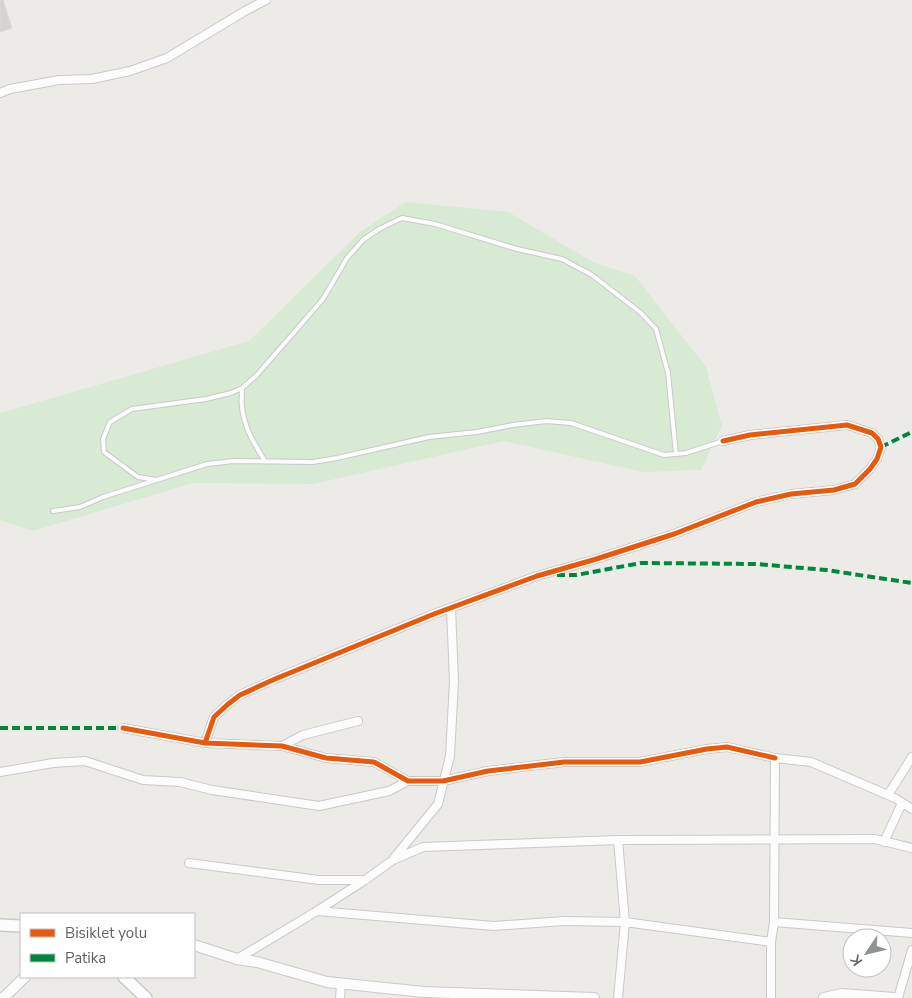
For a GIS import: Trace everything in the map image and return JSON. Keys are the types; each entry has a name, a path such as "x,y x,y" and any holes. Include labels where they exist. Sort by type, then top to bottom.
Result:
{"main road":[{"path":"0,925 20,926"},
{"path":"125,978 146,998"}],"street":[{"path":"0,93 10,89 59,80 92,79 130,71 167,58 266,0"},
{"path":"205,743 214,717 240,695 451,608 537,576 674,534 756,502 791,494 834,490 855,484 877,459 881,446 872,433 848,425 750,435 723,441"},
{"path":"393,860 438,804 450,756 454,681 451,608"},
{"path":"282,746 303,735 358,721"},
{"path":"123,728 205,743 282,746 326,758 374,762 408,781"},
{"path":"0,772 53,763 85,761 143,780 180,782 212,790 319,806 389,791 408,781 443,781 488,771 564,762 640,762 727,747 775,758 811,762 888,795 912,809"},
{"path":"888,795 912,757"},
{"path":"771,998 771,942 774,922 775,758"},
{"path":"884,842 902,802"},
{"path":"237,959 317,911 393,860 423,847 618,840 875,839 912,848"},
{"path":"618,840 625,922 618,998"},
{"path":"189,863 319,880 365,880"},
{"path":"317,911 494,926 564,921 625,922 771,942"},
{"path":"774,922 912,933"},
{"path":"195,944 237,959 257,962 327,982 419,995 594,998"},
{"path":"824,998 842,994 896,998 912,950"},
{"path":"3,998 24,978"},
{"path":"340,998 341,984"}],"lane":[{"path":"157,480 138,477 104,452 103,439 110,422 132,409 206,399 231,393 242,388 256,376 323,300 347,258 364,239 402,218 434,224 516,249 562,260 592,275 641,313 656,329 668,373 676,454"},
{"path":"242,388 242,408 246,427 265,462"},
{"path":"53,511 80,507 103,497 207,464 234,461 265,462 289,460 313,462 430,437 546,421 572,423 664,455 686,453 723,441"}],"green space":[{"path":"406,202 508,212 595,263 635,276 706,367 722,426 701,470 643,472 504,441 313,484 193,483 33,531 0,520 0,413 249,341 361,231"}],"building":[{"path":"0,0 3,0 12,28 0,32"}],"marked path":[{"path":"881,447 912,432"},
{"path":"557,575 576,575 641,563 756,564 826,570 912,583"},
{"path":"0,728 123,728"}],"cycle path":[{"path":"205,743 214,717 227,705 240,695 275,679 434,614 537,576 674,534 756,502 791,494 834,490 855,484 870,469 877,459 881,447 878,439 872,433 847,425 750,435 723,441"},
{"path":"123,728 205,743 282,746 326,758 374,762 408,781 443,781 488,771 564,762 640,762 727,747 775,758"}]}
